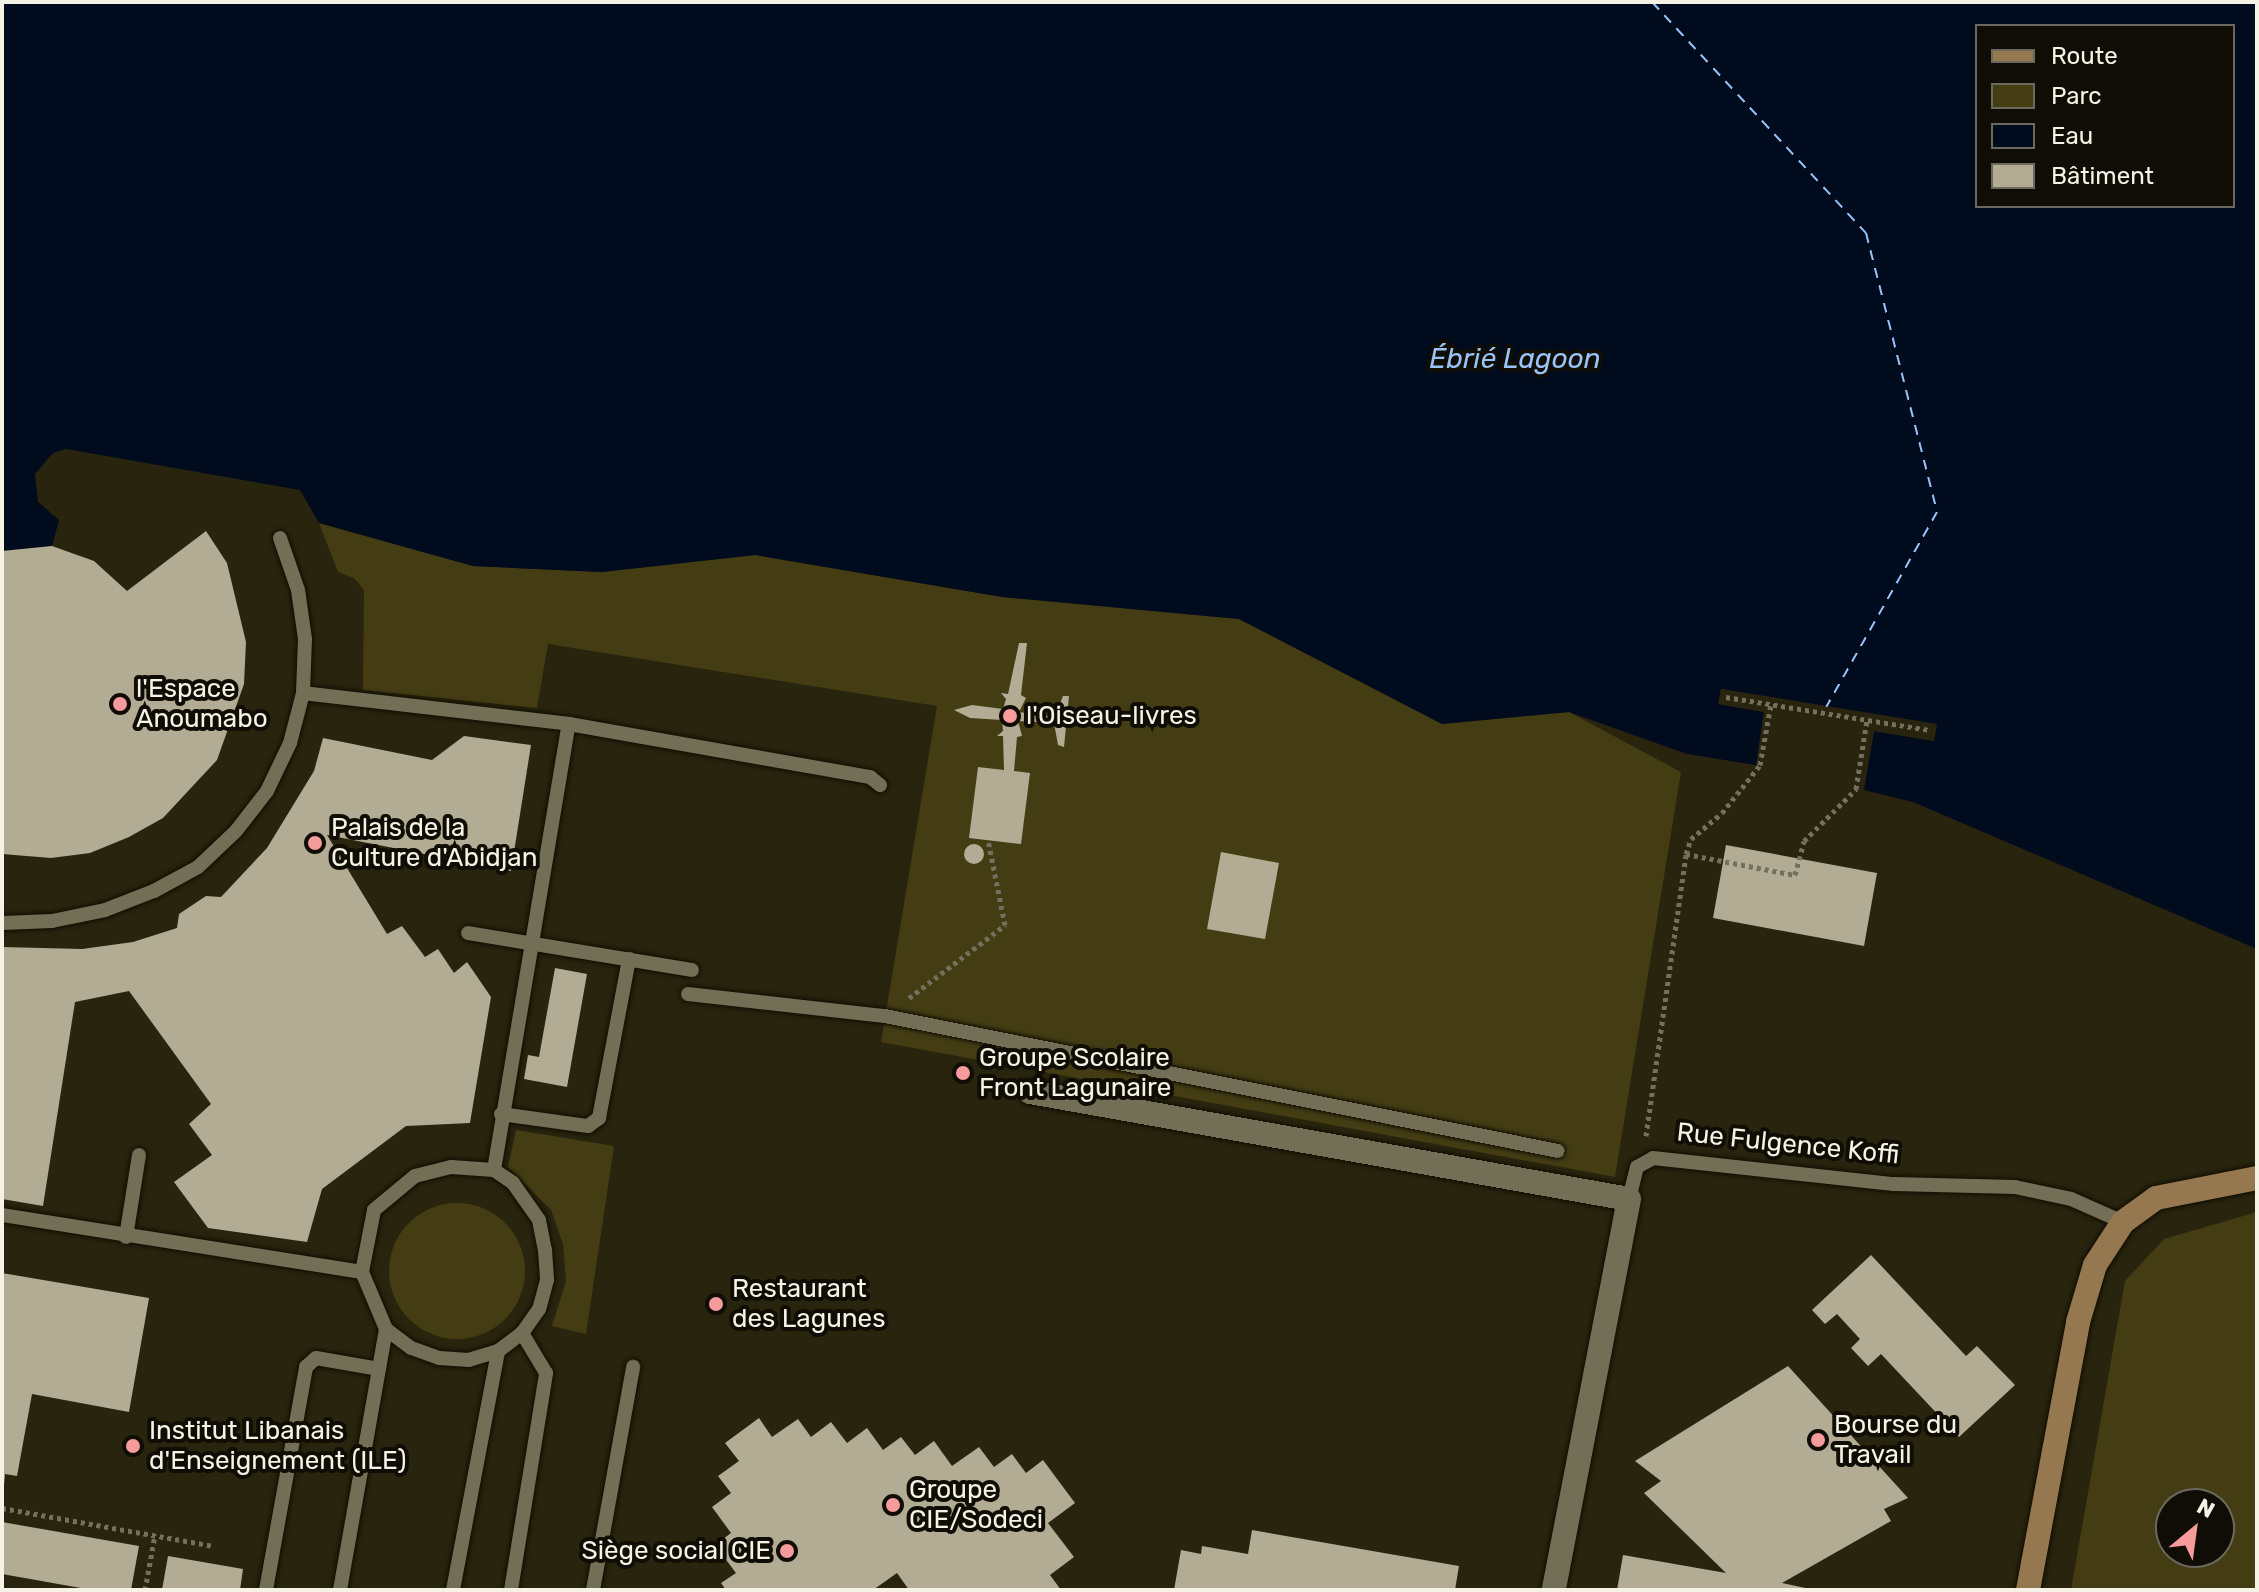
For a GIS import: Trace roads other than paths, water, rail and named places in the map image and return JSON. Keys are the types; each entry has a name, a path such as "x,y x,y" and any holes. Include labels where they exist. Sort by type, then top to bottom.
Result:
{"main road":[{"path":"2028,1590 2078,1322 2095,1265 2123,1222 2156,1198 2257,1178"}],"street":[{"path":"1030,1092 1629,1199"},
{"name":"Rue Fulgence Koffi","path":"1554,1590 1629,1199"}],"lane":[{"path":"2,923 52,921 105,910 198,867 236,831 267,791 290,743 303,693 305,639 298,590 280,538"},
{"path":"303,693 569,724 870,777 880,785"},
{"path":"494,1170 569,724"},
{"path":"468,933 692,970"},
{"path":"501,1114 588,1126 599,1118 629,959"},
{"path":"688,994 885,1016 1558,1151"},
{"path":"126,1237 139,1155"},
{"name":"Rue Fulgence Koffi","path":"1629,1199 1632,1178 1643,1161 1894,1184 2015,1187 2071,1199 2123,1222"},
{"path":"451,1167 494,1170 513,1183 539,1220 547,1280 539,1309 522,1333 498,1351 469,1360 439,1358 411,1348 386,1329 362,1272 374,1210 391,1191 415,1176 451,1167"},
{"path":"2,1215 362,1272"},
{"path":"340,1590 386,1329"},
{"path":"511,1590 546,1373 522,1333"},
{"path":"453,1590 498,1351"},
{"path":"266,1590 306,1367 316,1358 379,1369"},
{"path":"593,1590 633,1367"}],"water":[{"name":"Ébrié Lagoon","path":"2,2 2257,2 2257,949 1913,802 1864,790 1874,731 1934,741 1936,724 1721,689 1718,704 1764,712 1756,765 1687,754 1569,712 1442,724 1239,619 1002,597 755,555 602,572 473,566 319,523 300,490 66,449 53,453 35,474 38,502 59,520 52,546 2,551"}],"place":[{"name":"l'Espace Anoumabo","path":"120,704"},
{"name":"l'Oiseau-livres","path":"1010,716"},
{"name":"Palais de la Culture d'Abidjan","path":"315,843"},
{"name":"Groupe Scolaire Front Lagunaire","path":"963,1073"},
{"name":"Restaurant des Lagunes","path":"716,1304"},
{"name":"Bourse du Travail","path":"1818,1440"},
{"name":"Institut Libanais d'Enseignement (ILE)","path":"133,1446"},
{"name":"Groupe CIE/Sodeci","path":"893,1505"},
{"name":"Siège social CIE","path":"787,1551"}]}
